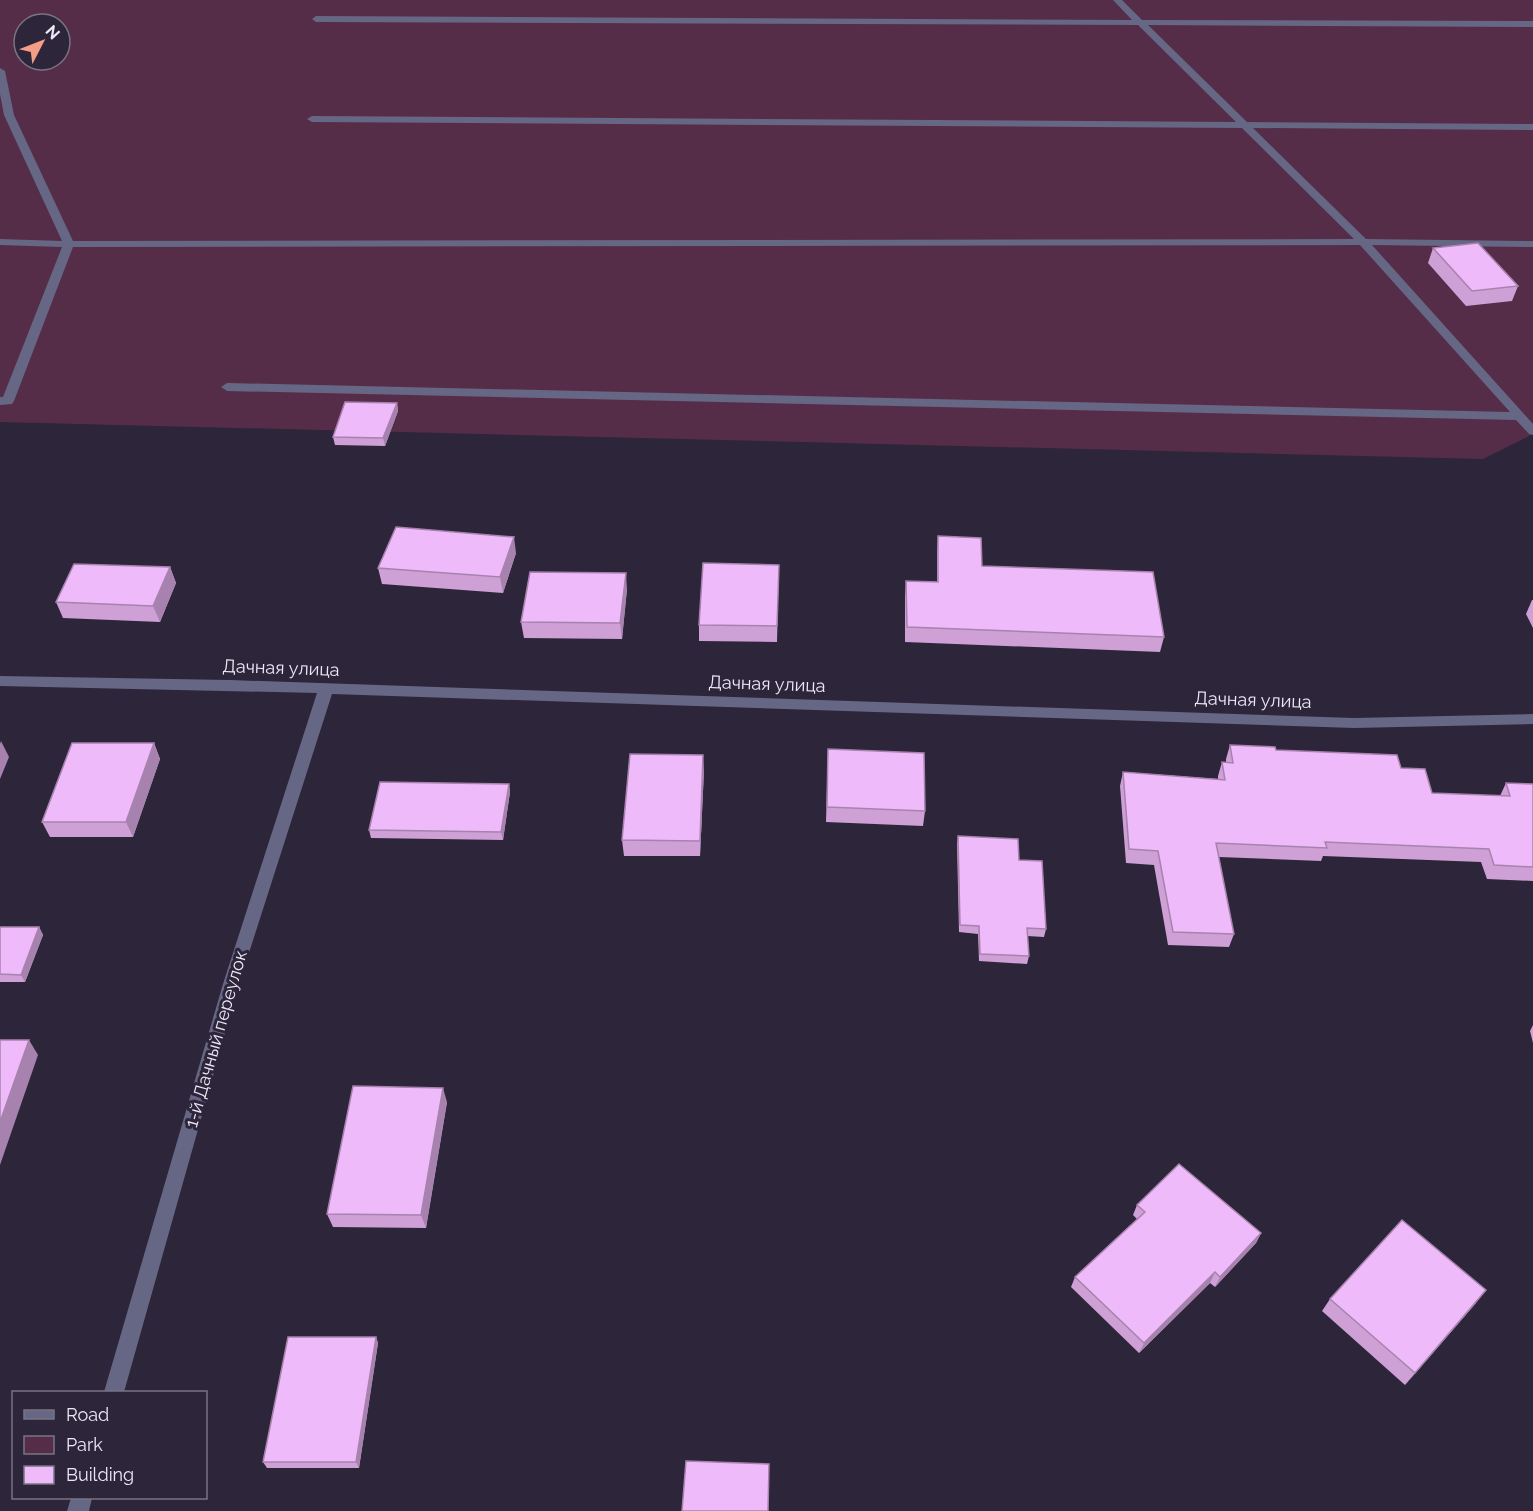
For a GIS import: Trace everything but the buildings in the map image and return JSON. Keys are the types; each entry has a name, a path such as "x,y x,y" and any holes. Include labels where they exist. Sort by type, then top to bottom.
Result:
{"street":[{"path":"1118,0 1363,242 1533,432"},
{"path":"316,19 1533,24"},
{"path":"0,71 5,115 69,244 8,401 0,401"},
{"path":"312,119 1533,128"},
{"path":"0,242 69,244 1363,242 1533,244"},
{"path":"227,387 1519,416"},
{"name":"Дачная улица","path":"0,681 326,689 1354,723 1533,719"},
{"name":"1-й Дачный переулок","path":"114,1391 231,984 326,689"}],"green space":[{"path":"0,0 1533,0 1533,434 1483,459 0,422"}]}
